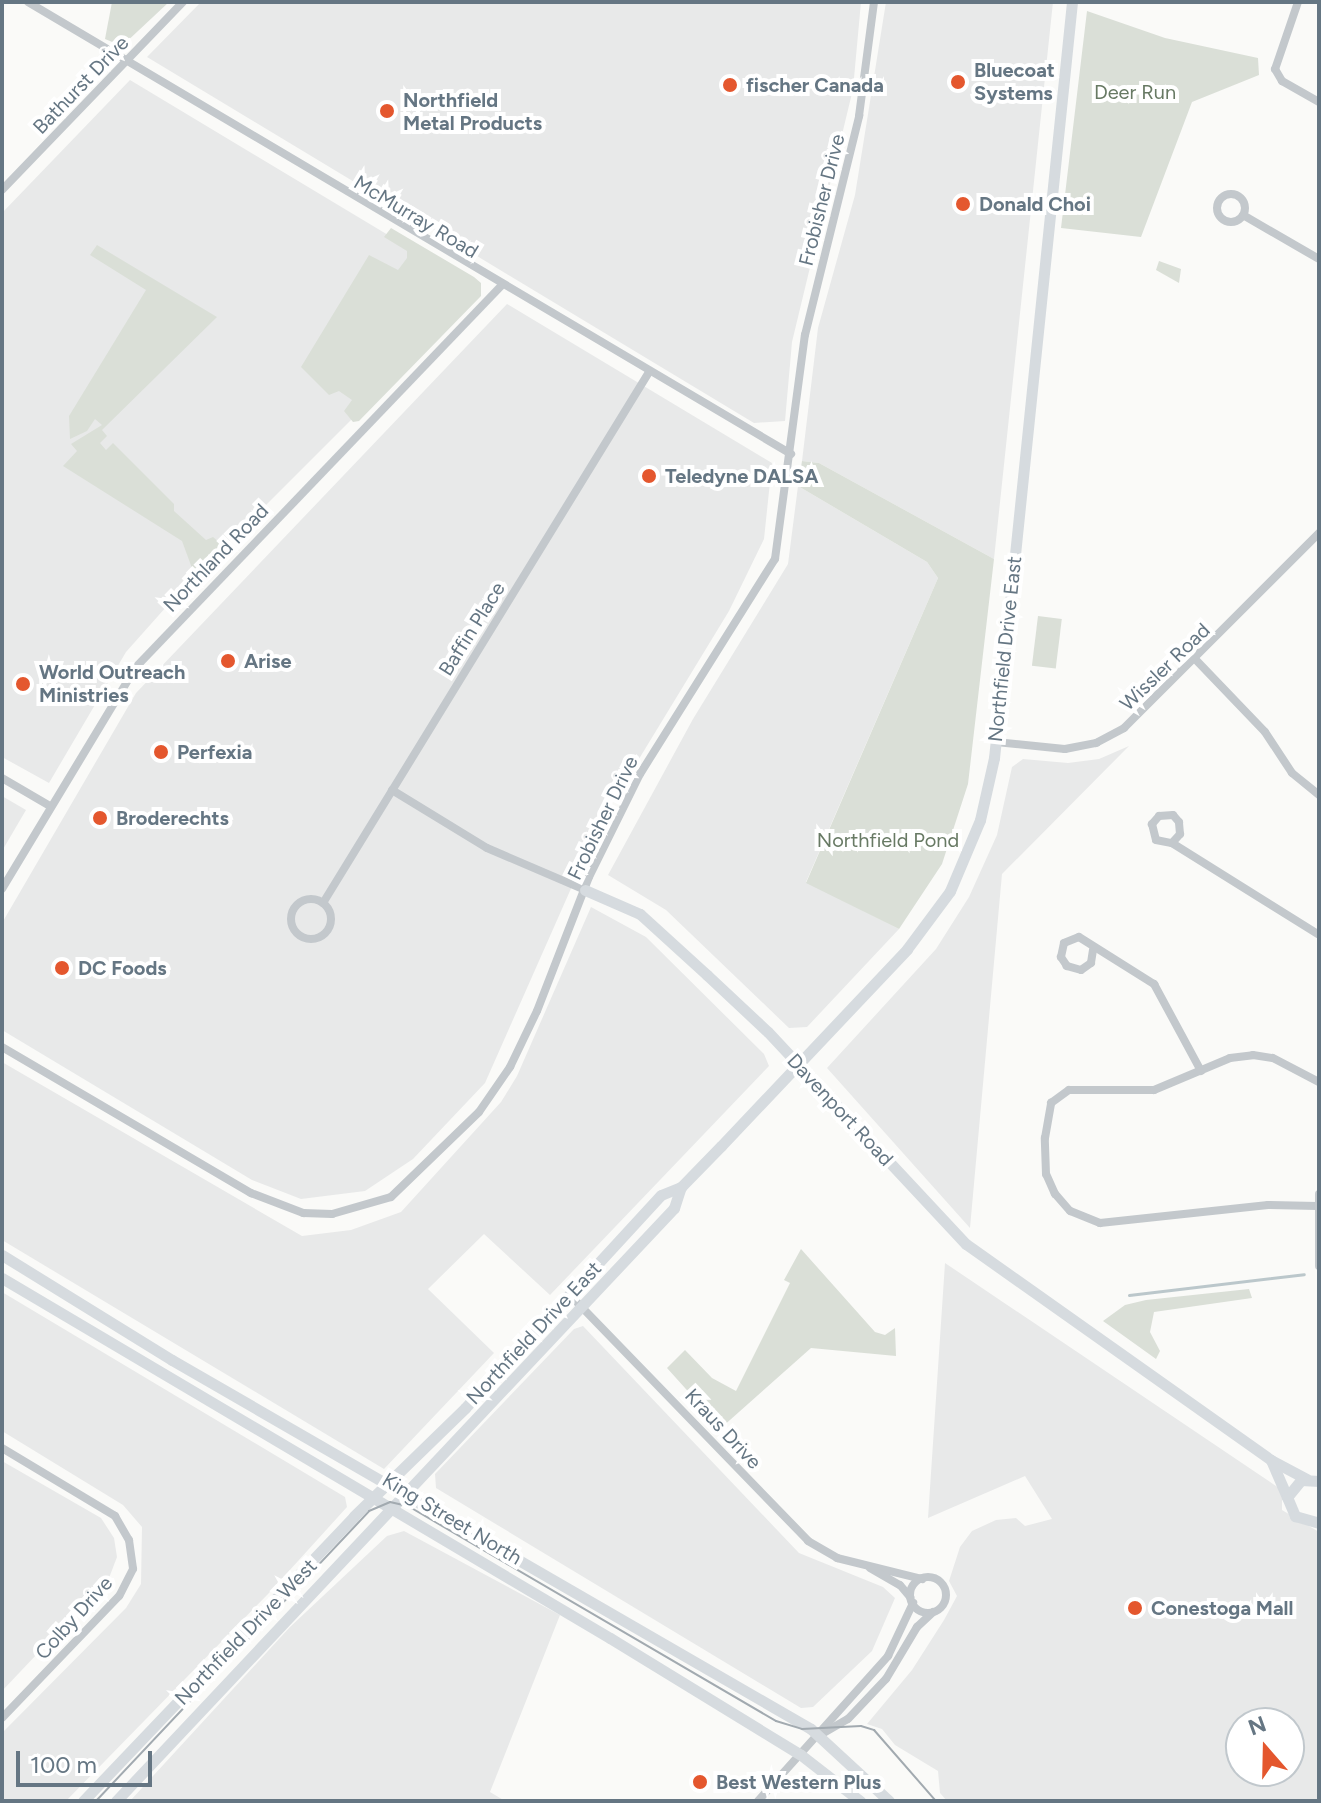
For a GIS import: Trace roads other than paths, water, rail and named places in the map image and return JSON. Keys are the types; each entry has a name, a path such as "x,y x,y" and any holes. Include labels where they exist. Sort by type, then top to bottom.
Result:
{"main road":[{"name":"Northfield Drive East","path":"391,1510 674,1208 681,1187 907,949 950,891 980,820 996,742 1072,2"},
{"name":"Davenport Road","path":"585,890 648,921 797,1063 954,1235 1271,1460 1313,1478"},
{"name":"Northfield Drive East","path":"374,1496 389,1484 661,1195 681,1187"},
{"name":"King Street North","path":"2,1255 172,1360 820,1735 889,1801"},
{"name":"King Street North","path":"2,1278 374,1496 391,1510 801,1755 860,1801"},
{"path":"1271,1460 1295,1516 1316,1520"},
{"path":"1287,1497 1292,1487 1313,1478"},
{"name":"Northfield Drive West","path":"83,1801 374,1496"},
{"name":"Northfield Drive West","path":"116,1801 391,1510"}],"street":[{"name":"McMurray Road","path":"28,2 501,286 791,454"},
{"name":"Bathurst Drive","path":"2,190 183,2"},
{"name":"Frobisher Drive","path":"2,1047 251,1193 303,1213 366,1208 419,1175 499,1085 537,1011 585,890 640,774 775,559 805,335 859,116 874,2"},
{"path":"1298,2 1275,69 1282,81 1319,102"},
{"path":"1243,215 1319,259"},
{"name":"Northland Road","path":"2,889 136,667 501,286"},
{"name":"Baffin Place","path":"323,903 649,372"},
{"name":"Wissler Road","path":"996,742 1065,749 1096,743 1136,719 1197,661 1319,533"},
{"path":"1197,661 1265,732 1292,773 1319,795"},
{"path":"2,778 50,806"},
{"name":"Davenport Road","path":"392,790 487,848 585,890"},
{"path":"1172,843 1319,935"},
{"name":"Baffin Place","path":"310,899 323,903 331,915 328,930 312,940 299,936 290,921 295,906 310,899"},
{"path":"1093,950 1091,963 1081,970 1067,966 1061,957 1064,943 1076,937 1154,984 1201,1071"},
{"path":"1317,1206 1268,1205 1100,1223 1070,1211 1055,1194 1046,1174 1045,1138 1051,1103 1059,1094 1154,1090 1253,1055 1273,1058 1319,1082"},
{"path":"1319,1194 1319,1266"},
{"name":"Kraus Drive","path":"569,1294 795,1531 837,1558 922,1579"},
{"name":"Colby Drive","path":"2,1448 115,1516 129,1540 133,1569 119,1596 2,1718"},
{"name":"Kraus Drive","path":"866,1566 900,1585 912,1601"},
{"path":"758,1801 820,1735 897,1643 912,1601 913,1587 922,1579 937,1580 945,1590 944,1603 917,1627 886,1679 848,1719 820,1735"},
{"path":"912,1601 921,1611 933,1612"}],"waterway":[{"path":"1129,1295 1304,1274"}],"tram line":[{"path":"96,1801 369,1511 390,1502 408,1506 776,1721 802,1729 861,1726 874,1730 936,1801"}],"place":[{"name":"Bluecoat Systems","path":"958,82"},
{"name":"fischer Canada","path":"730,85"},
{"name":"Northfield Metal Products","path":"387,111"},
{"name":"Donald Choi","path":"963,204"},
{"name":"Teledyne DALSA","path":"649,476"},
{"name":"Arise","path":"228,661"},
{"name":"World Outreach Ministries","path":"23,684"},
{"name":"Perfexia","path":"161,752"},
{"name":"Broderechts","path":"100,818"},
{"name":"DC Foods","path":"62,968"},
{"name":"Conestoga Mall","path":"1135,1608"},
{"name":"Best Western Plus","path":"700,1782"}],"park label":[{"name":"Deer Run","path":"1135,92"},
{"name":"Northfield Pond","path":"888,840"}]}
